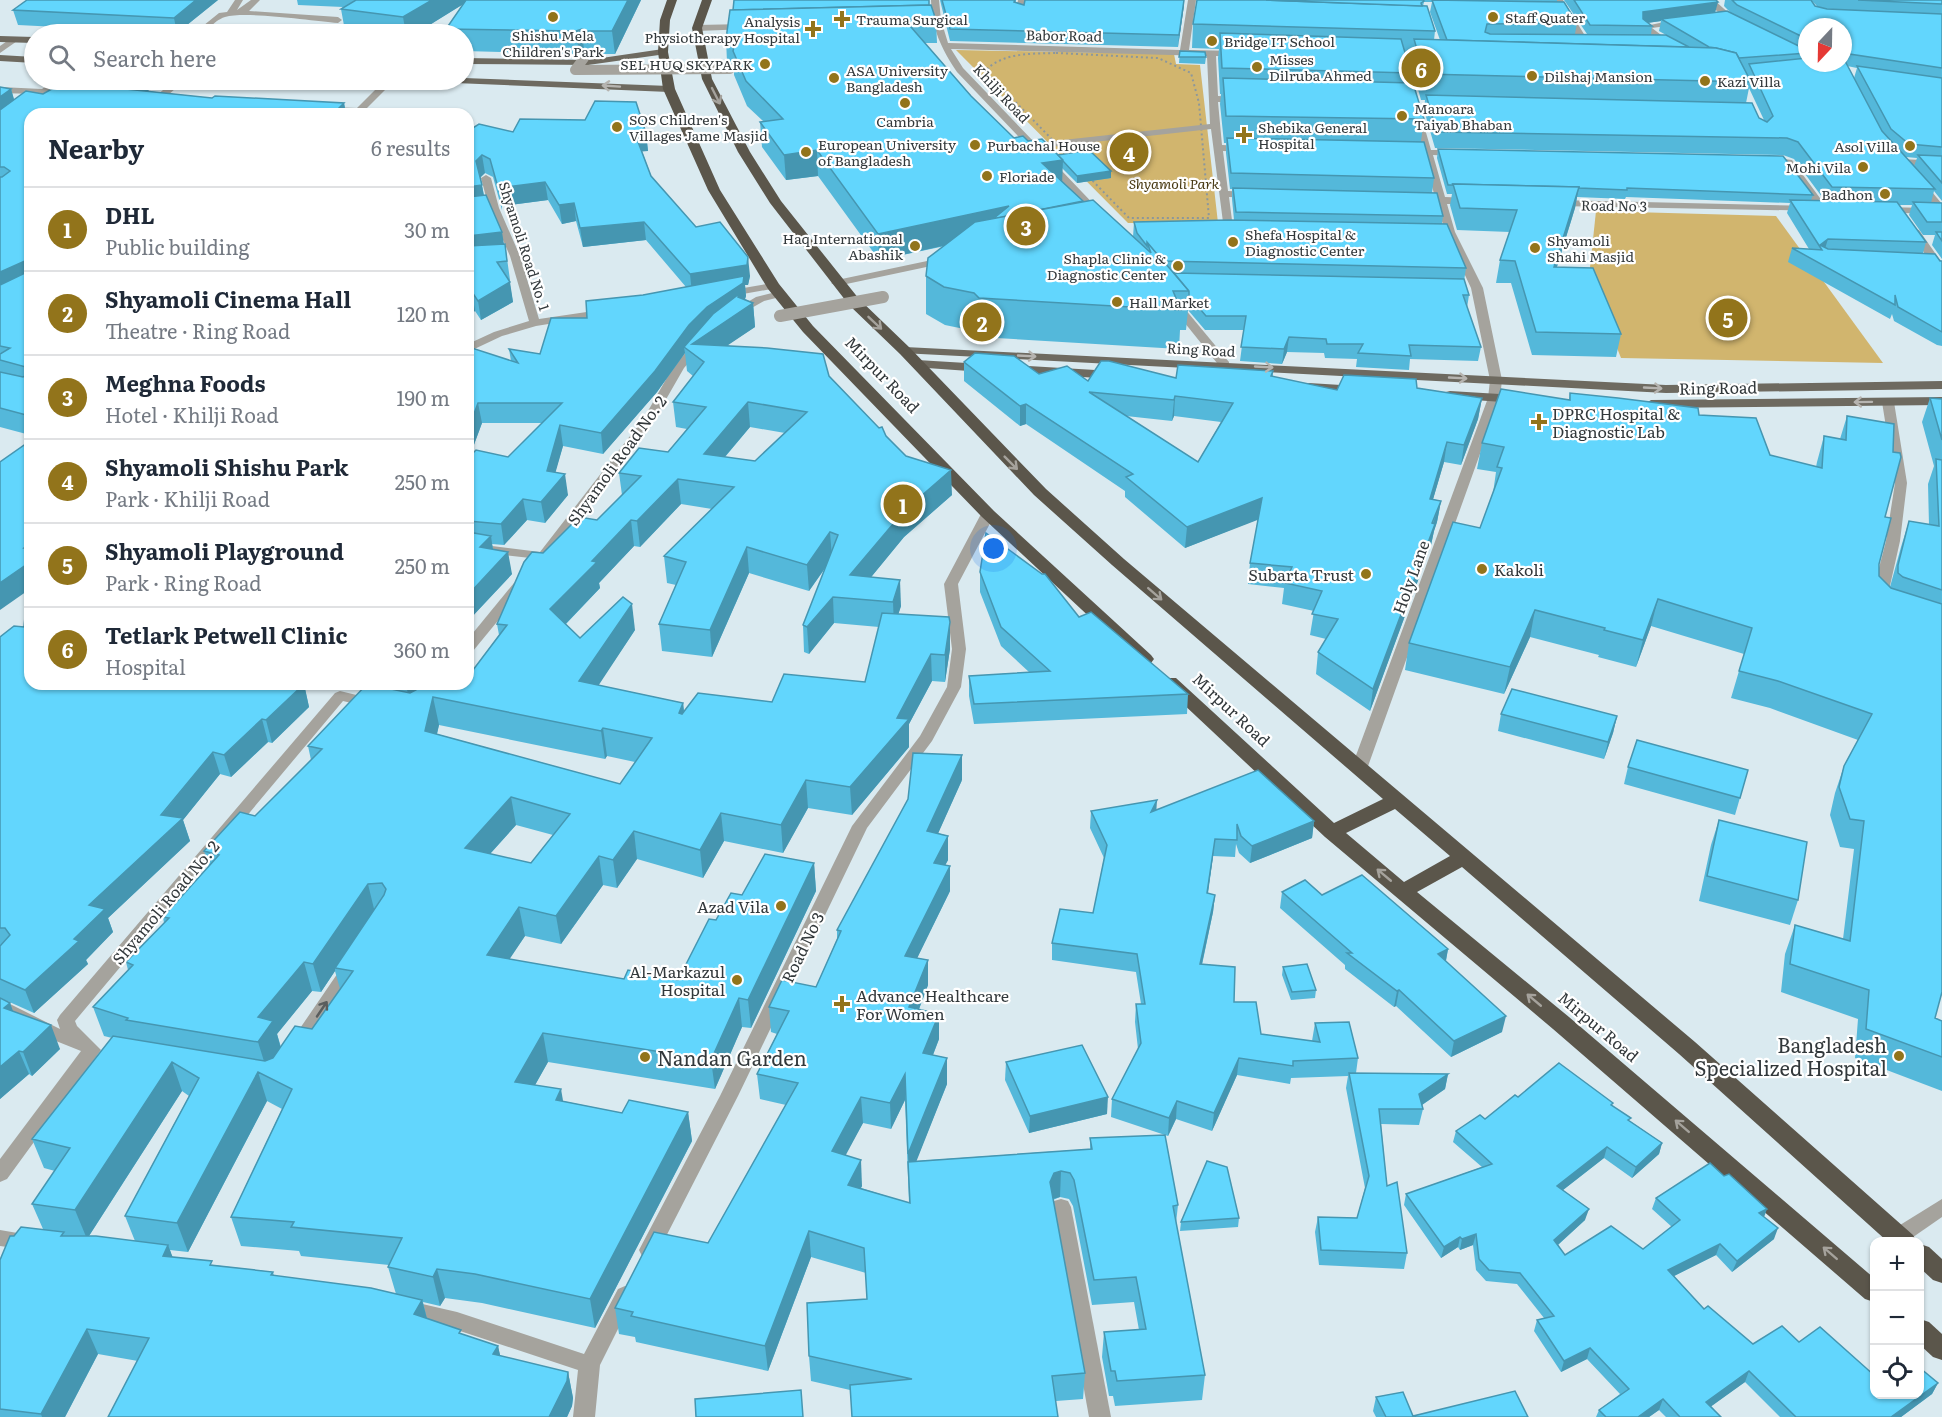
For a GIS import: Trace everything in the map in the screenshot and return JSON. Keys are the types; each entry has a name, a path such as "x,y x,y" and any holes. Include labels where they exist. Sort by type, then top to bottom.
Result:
{"highway":[{"name":"Mirpur Road","path":"672,0 665,20 663,52 669,89 714,190 777,290 808,329 988,514 1332,832 1874,1291"},
{"path":"697,28 707,0"},
{"name":"Mirpur Road","path":"697,28 707,79 744,152 776,203 854,302 911,357 1040,492 1136,578 1395,801 1687,1048 1900,1237"},
{"path":"1332,832 1395,801"},
{"path":"1403,891 1462,858"},
{"path":"1924,1333 1942,1349"}],"main road":[{"path":"0,39 24,39"},
{"path":"474,61 601,63 663,52"},
{"path":"0,58 24,59"},
{"path":"500,82 512,63"},
{"path":"474,81 669,89"},
{"path":"911,357 1129,376"},
{"name":"Ring Road","path":"911,357 1225,365 1666,389 1942,385"},
{"path":"1294,386 1364,390"},
{"path":"1435,394 1530,399"},
{"name":"Ring Road","path":"1636,403 1942,401"}],"street":[{"path":"239,0 231,12 240,14"},
{"path":"240,14 256,0"},
{"name":"Khilji Road","path":"935,0 935,22 944,46 960,70 1102,219"},
{"name":"Babor Road","path":"1020,12 1022,0"},
{"path":"1559,0 1584,42"},
{"path":"1710,0 1721,1"},
{"path":"1710,0 1726,17 1745,28"},
{"path":"1180,1 1192,1 1184,52"},
{"path":"1553,10 1565,11"},
{"path":"210,24 222,15 240,14 338,20"},
{"path":"1191,15 1203,15"},
{"path":"1715,18 1726,17"},
{"path":"1675,48 1645,27 1693,21"},
{"path":"923,22 935,22"},
{"path":"697,28 757,27"},
{"path":"0,50 16,39"},
{"path":"1574,42 1607,42"},
{"path":"1654,43 1666,43"},
{"name":"Babor Road","path":"944,46 1247,54"},
{"path":"1211,53 1215,126 1228,228"},
{"path":"584,58 574,70 730,69"},
{"path":"0,90 44,92"},
{"path":"0,126 47,90"},
{"path":"168,90 162,95 164,99 181,101"},
{"path":"362,108 380,90"},
{"path":"1213,99 1248,100"},
{"path":"1425,106 1413,105 1440,200 1444,232 1472,288 1496,380 1494,398"},
{"path":"1031,146 1215,126"},
{"path":"1219,148 1254,149"},
{"path":"1394,152 1464,154"},
{"name":"Road No 3","path":"1548,203 1828,210 1786,161 1760,160"},
{"path":"1942,164 1905,167 1942,210"},
{"name":"Shyamoli Road No. 1","path":"486,178 490,208 535,323"},
{"path":"1225,194 1261,195"},
{"path":"1404,199 1488,202"},
{"path":"1866,210 1942,210"},
{"path":"1898,211 1926,240 1934,265"},
{"path":"837,283 959,257"},
{"path":"715,295 777,290"},
{"path":"730,318 744,306 777,290"},
{"path":"780,316 883,297"},
{"path":"1169,297 1225,365"},
{"name":"Shyamoli Road No. 1","path":"474,346 498,334 535,323 625,309"},
{"name":"Shyamoli Road No. 2","path":"474,641 649,419 679,367 708,336"},
{"name":"Holy Lane","path":"1359,768 1494,398"},
{"path":"1888,402 1901,483 1893,541 1880,591 1880,602 1888,609"},
{"name":"Road No 3","path":"643,1261 729,1096 860,826 927,738 954,687 959,649 951,584 988,514"},
{"path":"474,549 535,566"},
{"name":"Shyamoli Road No. 2","path":"92,1050 69,1029 66,1020 342,690 393,708"},
{"path":"286,1062 358,957"},
{"path":"0,1005 37,1026 92,1050 114,1054"},
{"path":"0,1174 92,1050"},
{"path":"1061,1207 1100,1417"},
{"path":"1904,1237 1942,1207"},
{"path":"0,1238 46,1244"},
{"path":"584,1417 589,1365 632,1282"},
{"path":"388,1305 457,1320 589,1365"}],"green space":[{"name":"Shyamoli Park","path":"956,50 1174,54 1176,64 1200,65 1218,223 1128,223"},
{"path":"1596,211 1776,216 1883,363 1621,358 1589,277"}],"building":[{"path":"27,0 196,0 174,18 13,10"},
{"path":"356,0 432,0 403,17 341,9"},
{"path":"466,0 628,0 612,31 474,29 474,24 449,24"},
{"path":"734,0 929,0 929,5 733,10"},
{"path":"942,0 1015,0 1014,2 1024,5 1025,0 1184,0 1179,35 950,29"},
{"path":"1197,0 1427,6 1435,31 1193,24"},
{"path":"1266,0 1424,1 1421,3 1422,6"},
{"path":"1432,0 1564,2 1577,23 1487,24 1485,32 1490,34 1666,35 1689,47 1447,40"},
{"path":"1574,0 1716,0 1718,2 1643,12 1643,19 1652,26 1590,25"},
{"path":"1732,0 1811,0 1815,6 1827,9 1942,14 1942,68 1852,54 1852,18 1798,18 1798,35 1737,5"},
{"path":"1858,0 1942,0 1942,4"},
{"path":"931,5 936,20 904,19 971,96 1014,138 1023,136 1028,141 1042,139 1063,160 1042,163 1083,201 993,219 1009,206 878,234 817,150 784,155 760,122 783,119 746,81 733,51 735,43 726,39 730,10"},
{"path":"1727,11 1798,46 1798,54 1739,58 1736,53 1709,47 1661,19"},
{"path":"1220,33 1401,39 1411,73 1222,68"},
{"path":"1414,39 1716,48 1736,53 1751,82 1424,74"},
{"path":"1180,51 1205,52 1206,57 1179,57"},
{"path":"1798,59 1798,72 1851,72 1882,131 1935,189 1832,187 1798,142 1787,138 1437,132 1426,95 1752,103 1759,118 1767,122 1773,116 1749,64"},
{"path":"1857,66 1942,78 1942,147 1909,144 1891,129"},
{"path":"1223,78 1413,83 1424,119 1226,116"},
{"path":"0,87 11,89 0,97"},
{"path":"50,90 135,90 212,98 215,96 344,103 339,108 24,108 24,261 0,272 0,177 10,171 0,167 0,110 26,91 43,94"},
{"path":"595,101 636,102 646,133 635,134 651,176 696,227 720,222 748,257 747,265 690,274 644,222 580,228 574,203 559,205 545,182 499,188 499,191 490,159 482,155 476,161 482,185 474,186 474,127 479,124 513,132 520,119 585,120"},
{"path":"1227,138 1424,142 1434,178 1231,173"},
{"path":"1438,149 1783,156 1813,195 1627,188 1627,190 1448,185"},
{"path":"1089,150 1111,171 1077,176 1058,155"},
{"path":"1918,155 1942,156 1942,183"},
{"path":"1453,184 1579,187 1554,267 1593,268 1621,334 1536,332 1515,261 1500,260 1517,210 1460,208"},
{"path":"1233,188 1437,193 1443,216 1236,212"},
{"path":"486,195 502,232 474,235 474,196"},
{"path":"1093,200 1151,253 1147,242 1189,291 1173,291 1181,310 979,298 974,293 944,287 926,276 928,258 975,222"},
{"path":"1790,200 1897,202 1926,242 1828,239 1820,245 1828,249 1935,254 1942,261 1942,332 1898,307 1895,295 1895,305 1792,248 1822,250"},
{"path":"1913,202 1942,203 1942,222 1927,222"},
{"path":"1229,220 1447,224 1466,268 1163,261 1137,233 1134,222"},
{"path":"1936,232 1942,232 1942,241"},
{"path":"505,244 507,261 497,262 510,282 478,301 474,295 474,246"},
{"path":"24,273 24,366 0,360 0,354 10,348 0,346 0,285"},
{"path":"1174,273 1464,279 1469,295 1463,295 1481,347 1409,345 1411,356 1358,353 1363,344 1327,344 1326,339 1289,337 1284,349 1241,347 1246,316 1206,316"},
{"path":"744,276 743,283 707,307 689,325 655,371 601,433 560,425 547,471 565,474 541,502 523,499 501,524 474,522 474,452 476,450 508,457 562,403 478,403 474,414 474,349 518,363 509,349 540,354 551,318 587,318 586,301 643,295"},
{"path":"739,294 738,297 753,303 692,344 823,354 829,376 879,428 882,427 886,436 906,456 951,470 904,511 850,575 900,580 893,602 833,597 807,627 803,625 838,535 830,532 807,565 747,547 710,630 659,624 686,562 664,556 734,487 678,479 637,521 631,520 592,561 597,562 550,609 580,638 623,597 632,604 579,681 683,703 679,713 682,714 698,693 772,702 784,674 865,682 882,613 949,617 950,622 945,655 931,654 897,718 909,719 850,787 806,780 781,825 721,813 700,850 634,831 613,860 599,856 556,916 519,907 487,955 624,979 628,970 678,980 709,919 716,920 731,893 742,895 765,854 814,863 748,1000 739,998 711,1060 543,1033 515,1082 561,1089 556,1100 622,1113 629,1100 688,1112 590,1299 475,1274 437,1269 433,1277 388,1267 402,1238 291,1227 294,1222 231,1217 292,1089 258,1072 177,1223 125,1216 199,1078 172,1062 75,1210 32,1204 70,1148 32,1139 113,1036 265,1061 273,1058 295,1026 312,1029 353,971 335,968 384,895 386,889 382,883 368,884 313,964 304,962 258,1017 273,1021 258,1042 126,1020 128,1018 93,1007 133,965 126,962 169,918 163,917 219,855 204,851 240,812 255,816 322,749 308,746 361,690 396,690 410,693 416,690 474,690 474,669 507,625 497,624 524,562 532,552 543,553 579,517 597,520 641,476 619,473 639,448 668,452 706,407 673,402 704,362 684,347 713,314","holes":["748,402 807,412 755,461 704,454","433,697 601,731 603,728 652,738 620,784 425,731","511,797 570,814 531,863 465,848"]},
{"path":"975,353 1014,356 1039,374 1067,366 1088,381 1101,361 1176,378 1178,365 1273,371 1271,376 1337,390 1344,375 1416,379 1417,388 1482,398 1464,445 1447,442 1430,499 1441,501 1432,523 1435,524 1373,689 1318,652 1338,619 1312,614 1322,591 1285,583 1292,567 1250,563 1262,498 1187,527 1126,477 1133,474 1026,404 1020,406 964,362","holes":["1089,392 1174,400 1175,396 1233,403 1198,462"]},
{"path":"0,372 23,377 24,414 0,408"},
{"path":"1501,389 1570,400 1570,393 1618,398 1698,408 1699,415 1756,418 1770,455 1822,468 1824,436 1846,440 1847,416 1894,424 1893,452 1900,453 1901,457 1885,517 1891,518 1879,564 1879,576 1891,588 1942,604 1942,992 1935,1018 1942,1021 1942,1057 1866,1029 1869,990 1790,964 1795,925 1850,941 1864,821 1850,819 1839,787 1844,766 1872,714 1778,681 1739,671 1752,628 1658,599 1643,640 1535,610 1510,667 1409,643 1453,522 1480,528 1502,468 1497,467 1504,447 1482,443"},
{"path":"1930,398 1942,399 1942,440"},
{"path":"24,445 24,566 0,583 0,462"},
{"path":"1936,459 1942,460 1942,590 1903,577 1898,573 1909,521 1939,526"},
{"path":"474,533 491,536 480,547 508,552 474,589"},
{"path":"986,533 1045,574 1079,617 1091,612 1188,694 974,704 969,676 1050,671 1001,627 980,572"},
{"path":"14,626 24,627 24,690 298,690 266,720 262,719 224,755 213,752 161,815 183,818 89,905 105,909 74,939 79,941 25,990 0,979 0,946 10,935 5,928 0,928 0,637"},
{"path":"1512,689 1617,716 1608,742 1501,714"},
{"path":"1637,740 1748,770 1740,798 1628,767"},
{"path":"913,753 962,755 927,831 948,836 934,863 950,866 905,956 928,960 909,1007 939,1014 923,1053 947,1058 908,1154 905,1074 890,1103 861,1097 832,1151 861,1160 848,1185 910,1203 908,1162 1092,1149 1090,1138 1165,1135 1178,1205 1173,1206 1205,1375 1117,1381 1115,1371 1111,1371 1104,1332 1146,1329 1136,1277 1094,1280 1074,1180 1070,1173 1061,1171 1054,1173 1050,1182 1085,1373 1052,1376 1058,1417 852,1417 850,1385 912,1379 809,1356 807,1303 867,1299 864,1248 809,1231 765,1346 631,1316 633,1312 615,1308 654,1232 708,1243 798,1083 757,1074 789,1011 769,1007 782,980 816,987 841,931 837,930 908,799"},
{"path":"1258,770 1314,821 1252,846 1241,836 1237,824 1237,840 1215,839 1207,893 1215,895 1200,964 1235,967 1234,1002 1256,1002 1261,1034 1320,1042 1315,1023 1349,1022 1358,1058 1293,1061 1293,1066 1239,1058 1214,1113 1177,1101 1169,1118 1112,1099 1141,1043 1136,1004 1145,1004 1137,954 1052,943 1060,909 1093,913 1107,845 1091,811 1157,800 1151,812"},
{"path":"1719,820 1807,842 1798,900 1707,876"},
{"path":"1362,875 1448,949 1438,954 1506,1016 1454,1041 1399,990 1397,991 1347,953 1352,953 1282,892 1305,880 1322,895"},
{"path":"1307,964 1316,990 1292,992 1283,967"},
{"path":"0,998 10,1003 4,1008 51,1025 23,1052 19,1051 0,1067"},
{"path":"1082,1045 1108,1097 1030,1116 1006,1062"},
{"path":"1559,1063 1613,1103 1611,1105 1631,1118 1628,1120 1662,1143 1636,1167 1607,1147 1557,1186 1589,1209 1554,1240 1565,1255 1611,1226 1643,1249 1680,1220 1656,1198 1710,1163 1724,1176 1729,1174 1767,1209 1759,1213 1778,1228 1737,1261 1720,1244 1668,1270 1704,1309 1708,1306 1753,1344 1782,1326 1799,1342 1820,1327 1870,1372 1870,1399 1916,1399 1891,1417 1796,1417 1749,1371 1706,1402 1721,1417 1680,1417 1663,1399 1638,1417 1606,1417 1599,1410 1629,1389 1590,1348 1564,1361 1537,1320 1554,1316 1520,1273 1489,1270 1479,1259 1476,1234 1462,1239 1460,1237 1444,1247 1406,1194 1492,1164 1456,1131 1480,1115 1485,1119 1515,1095 1518,1097"},
{"path":"1349,1073 1448,1074 1419,1094 1423,1109 1379,1109 1387,1186 1397,1182 1407,1253 1321,1250 1318,1217 1357,1218 1369,1176"},
{"path":"1207,1161 1227,1167 1239,1218 1181,1222"},
{"path":"21,1227 64,1232 61,1236 96,1236 168,1245 163,1256 212,1261 210,1265 273,1272 271,1275 371,1288 422,1300 414,1314 498,1346 493,1354 568,1372 567,1381 549,1417 108,1417 149,1338 87,1329 41,1414 0,1409 0,1260 10,1236 14,1236"},
{"path":"1924,1371 1938,1383 1924,1393"},
{"path":"801,1390 803,1417 696,1417 695,1399"},
{"path":"1515,1391 1528,1417 1386,1417 1376,1397 1403,1392 1413,1416"}],"place":[{"name":"Shishu Mela Children's Park","path":"553,17"},
{"name":"Staff Quater","path":"1493,17"},
{"name":"Trauma Surgical","path":"842,19"},
{"name":"Analysis Physiotherapy Hospital","path":"813,29"},
{"name":"Bridge IT School","path":"1212,41"},
{"name":"SEL HUQ SKYPARK","path":"765,64"},
{"name":"Misses Dilruba Ahmed","path":"1257,67"},
{"name":"Tetlark Petwell Clinic","path":"1421,68"},
{"name":"Dilshaj Mansion","path":"1532,76"},
{"name":"ASA University Bangladesh","path":"834,78"},
{"name":"Kazi Villa","path":"1705,81"},
{"name":"Cambria","path":"905,103"},
{"name":"Manoara Taiyab Bhaban","path":"1402,116"},
{"name":"SOS Children's Villages Jame Masjid","path":"617,127"},
{"name":"Shebika General Hospital","path":"1244,135"},
{"name":"Purbachal House","path":"975,145"},
{"name":"Asol Villa","path":"1910,146"},
{"name":"European University of Bangladesh","path":"806,152"},
{"name":"Shyamoli Shishu Park","path":"1129,152"},
{"name":"Mohi Vila","path":"1863,167"},
{"name":"Floriade","path":"987,176"},
{"name":"Badhon","path":"1885,194"},
{"name":"Meghna Foods","path":"1026,226"},
{"name":"Shefa Hospital & Diagnostic Center","path":"1233,242"},
{"name":"Haq International Abashik","path":"915,246"},
{"name":"Shyamoli Shahi Masjid","path":"1535,248"},
{"name":"Shapla Clinic & Diagnostic Center","path":"1178,266"},
{"name":"Hall Market","path":"1117,302"},
{"name":"Shyamoli Playground","path":"1728,318"},
{"name":"Shyamoli Cinema Hall","path":"982,322"},
{"name":"DPRC Hospital & Diagnostic Lab","path":"1539,422"},
{"name":"DHL","path":"903,504"},
{"name":"Kakoli","path":"1482,569"},
{"name":"Subarta Trust","path":"1366,574"},
{"name":"Azad Vila","path":"781,906"},
{"name":"Al-Markazul Hospital","path":"737,980"},
{"name":"Advance Healthcare For Women","path":"842,1004"},
{"name":"Bangladesh Specialized Hospital","path":"1899,1056"},
{"name":"Nandan Garden","path":"645,1057"}]}
